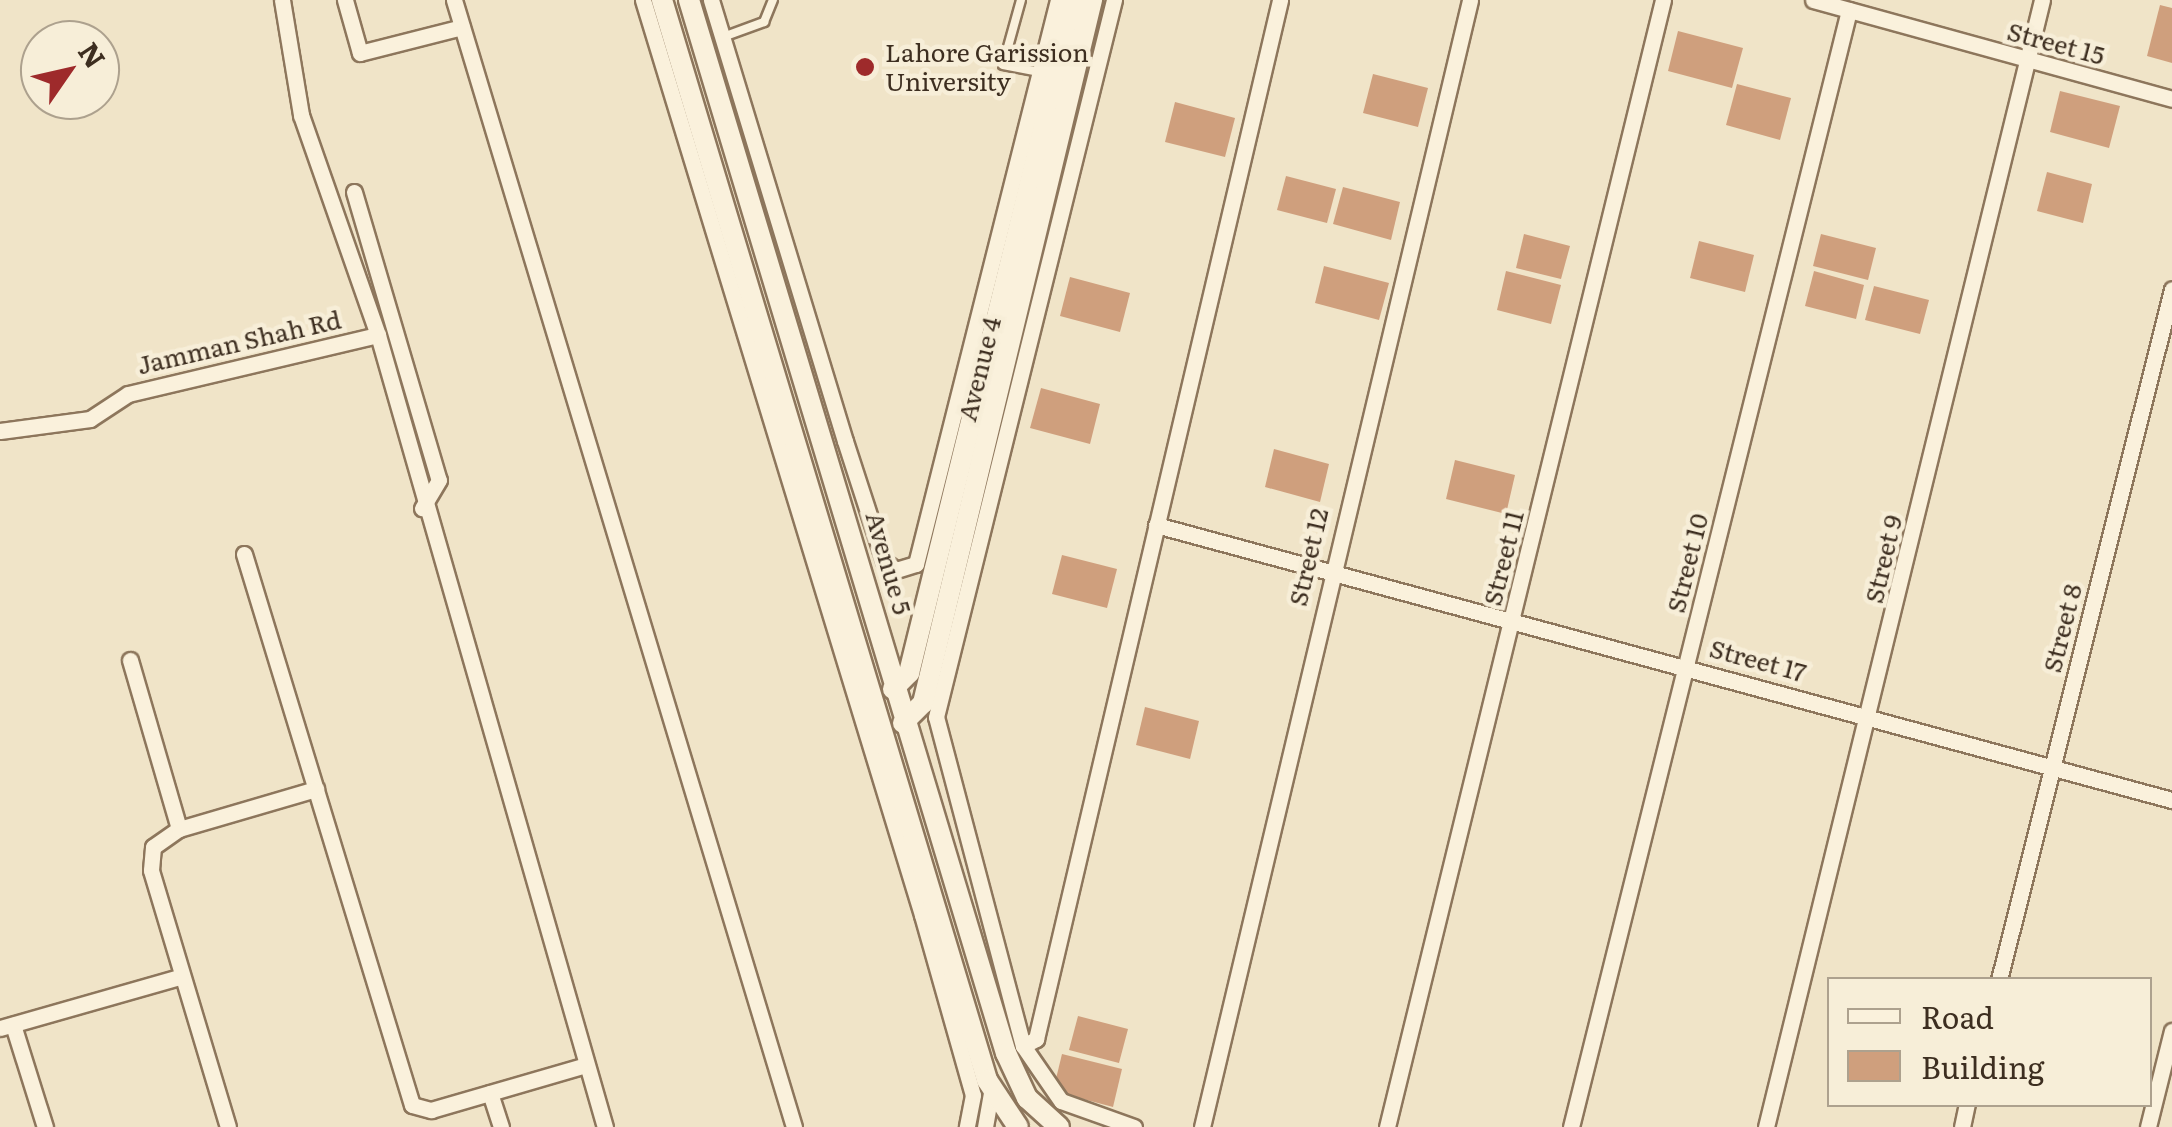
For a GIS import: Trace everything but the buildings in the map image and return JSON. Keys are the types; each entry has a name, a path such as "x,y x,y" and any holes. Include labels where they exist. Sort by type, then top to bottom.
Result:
{"main road":[{"name":"Avenue 5","path":"662,0 887,729 991,1092 1018,1127"},
{"name":"Avenue 5","path":"690,0 911,720 1006,1054 1046,1124"},
{"name":"Avenue 4","path":"900,687 1075,0"},
{"name":"Avenue 4","path":"911,720 923,704 1092,0"},
{"path":"876,694 900,687"},
{"path":"887,729 911,720"},
{"path":"938,911 964,905"}],"street":[{"path":"282,0 301,115 378,335 422,508 604,1127"},
{"path":"345,0 360,53 462,27"},
{"path":"454,0 794,1127"},
{"path":"643,0 927,933 972,1095 968,1127"},
{"path":"711,0 844,441 884,561 896,570 916,564 1058,0"},
{"path":"1114,0 936,717 1023,1046 1061,1101 1134,1127"},
{"path":"1023,1046 1036,1039 1280,0"},
{"name":"Street 12","path":"1202,1127 1330,568 1470,0"},
{"name":"Street 11","path":"1387,1127 1663,0"},
{"name":"Street 15","path":"1813,0 2027,63 2172,99"},
{"name":"Street 9","path":"1766,1127 1871,717 2042,0"},
{"name":"Street 10","path":"1571,1127 1850,10"},
{"path":"354,192 439,480 422,508"},
{"name":"Street 8","path":"2000,977 2172,288"},
{"name":"Jamman Shah Rd","path":"0,432 90,419 128,394 378,335"},
{"name":"Street 17","path":"1156,525 1330,568 2172,800"},
{"path":"244,554 412,1105 431,1110 586,1065"},
{"path":"130,660 179,829"},
{"path":"228,1127 150,859 158,840 179,829 316,789"},
{"path":"45,1127 7,1026 182,976"},
{"path":"2148,1127 2172,1031"},
{"path":"985,1127 991,1092"},
{"path":"490,1093 501,1127"}],"lane":[{"path":"723,37 764,22 773,0"},
{"path":"1021,0 1003,65 1040,72"}],"place":[{"name":"Lahore Garission University","path":"865,67"}]}
